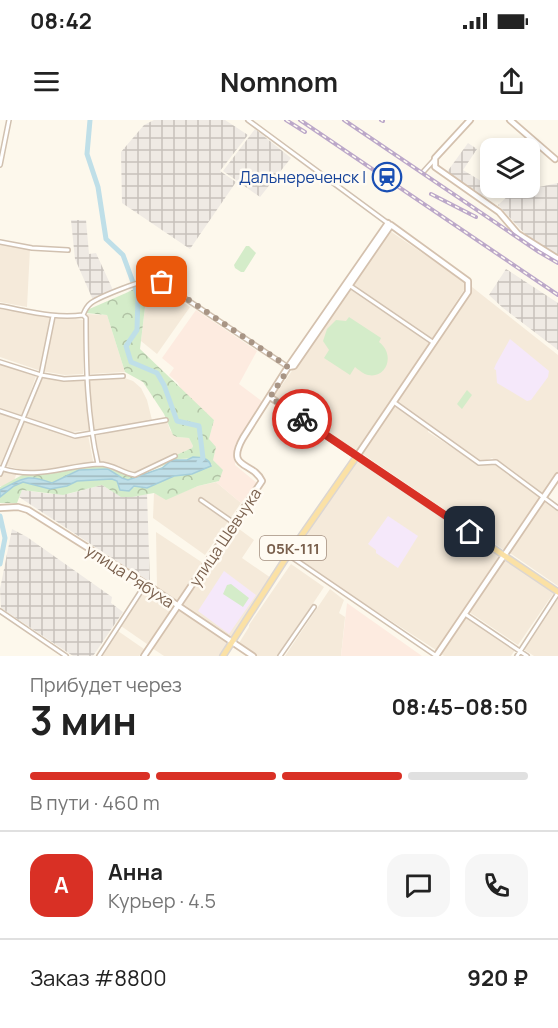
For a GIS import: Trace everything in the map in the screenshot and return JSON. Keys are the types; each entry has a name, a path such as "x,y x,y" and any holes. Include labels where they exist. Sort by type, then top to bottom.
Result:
{"main road":[{"path":"470,120 435,158 434,163 437,168 499,212 519,234 558,259"},
{"path":"510,120 555,159"},
{"name":"05К-111","path":"223,656 293,548 395,403 468,292 468,281 390,224"},
{"path":"390,224 288,367 270,397 558,593"},
{"name":"улица Шевчука","path":"144,656 260,486 262,481 260,477 240,463 236,453 243,438 270,397"},
{"path":"436,656 558,476"},
{"name":"улица Рябуха","path":"2,508 18,507 28,510 253,656"}],"street":[{"path":"0,165 9,120"},
{"path":"248,120 390,224"},
{"path":"424,171 435,158"},
{"path":"0,242 32,248 68,250"},
{"path":"83,315 92,302 149,279 159,280 288,367"},
{"path":"348,285 434,344"},
{"path":"0,306 53,316 83,315"},
{"path":"83,315 86,318 86,378 91,434 98,464"},
{"path":"0,474 41,375 53,316"},
{"path":"0,362 41,375 64,379 123,376"},
{"path":"395,403 479,463 496,462 558,508"},
{"path":"0,411 72,435 91,434 166,420"},
{"path":"1,468 39,473 98,464 135,475 175,456"},
{"path":"201,500 234,523"},
{"path":"290,556 436,656"},
{"path":"99,656 145,585"},
{"path":"517,656 558,593"},
{"path":"280,656 314,607"},
{"path":"1,611 66,656"},
{"path":"465,615 527,656"}],"shaded area":[{"path":"154,120 225,120 248,135 220,171 236,182 190,249 122,203 121,152 144,125"},
{"path":"255,129 291,158 260,197 223,171"},
{"path":"468,143 477,149 463,170 480,180 480,194 447,172"},
{"path":"558,183 558,255 529,238 498,205 506,198 540,198 540,187"},
{"path":"71,220 86,220 89,254 96,253 113,290 93,300 75,259"},
{"path":"390,231 468,284 357,452 275,395"},
{"path":"0,244 30,249 27,307 0,302"},
{"path":"506,269 558,303 558,350 489,295"},
{"path":"148,282 155,282 190,307 157,354 141,341"},
{"path":"472,287 558,355 558,471 542,494 492,458 482,462 431,427 428,428 428,432 478,464 492,462 540,497 504,550 361,453"},
{"path":"0,309 83,320 83,374 65,375 41,371 0,357"},
{"path":"196,310 257,351 239,384 263,402 235,445 235,465 257,483 241,503 216,482 219,481 220,476 218,465 213,460 209,439 214,420 181,390 178,383 169,375 174,368 162,358"},
{"path":"87,314 107,315 125,372 89,374"},
{"path":"510,339 549,371 548,377 531,400 527,401 497,383 494,369"},
{"path":"0,364 36,376 22,417 0,409"},
{"path":"42,377 64,381 85,381 90,430 72,432 25,419"},
{"path":"122,377 133,381 141,388 152,420 94,431 88,379"},
{"path":"0,413 20,419 2,466 0,466"},
{"path":"166,418 170,430 177,437 189,438 192,448 131,475 100,465 96,436"},
{"path":"24,422 69,436 88,435 94,466 43,475 6,466"},
{"path":"357,458 501,555 436,650 291,556"},
{"path":"4,469 17,472 14,481 0,486 0,477"},
{"path":"216,482 241,503 205,555 153,518 154,493 166,499 198,486"},
{"path":"102,485 113,492 137,496 147,494 150,583 19,497 22,490 68,494"},
{"path":"545,500 558,509 558,586 510,553"},
{"path":"388,516 418,536 398,568 376,553 376,550 368,544"},
{"path":"235,526 254,540 242,558 271,578 232,637 183,604"},
{"path":"12,529 27,537 112,597 111,603 123,612 93,656 73,656 1,608 0,589"},
{"path":"156,532 203,563 178,601 157,587"},
{"path":"506,558 555,591 518,645 469,612"},
{"path":"291,564 324,587 278,656 258,656 239,643"},
{"path":"224,571 256,595 229,634 198,611"},
{"path":"147,588 175,606 147,644 121,626"},
{"path":"330,589 344,600 339,613 345,617 341,656 285,656"},
{"path":"558,598 558,656 534,656 523,649"},
{"path":"347,603 422,656 341,656"},
{"path":"180,609 228,642 219,656 164,656 152,648"},
{"path":"465,617 515,650 511,656 444,656 441,654"},
{"path":"118,631 144,649 139,656 101,656"}],"green space":[{"path":"246,246 256,253 244,272 241,272 234,265"},
{"path":"148,282 140,349 214,420 209,439 216,447 213,460 223,470 219,481 198,486 166,500 154,493 121,497 102,485 63,495 22,490 17,503 0,503 0,497 23,482 50,489 67,486 77,481 112,479 117,481 118,486 147,488 174,476 192,474 212,465 203,458 179,459 128,480 108,469 79,470 52,483 36,478 25,478 0,490 0,487 26,473 45,474 100,465 131,475 192,448 189,438 173,435 164,414 143,382 125,372 107,315 86,313 87,310"},
{"path":"349,317 381,338 379,342 384,347 388,359 387,365 380,373 368,375 355,367 350,375 324,358 329,350 323,341 327,329 336,320 346,321"},
{"path":"467,390 472,395 462,409 457,404"},
{"path":"231,584 249,598 243,607 223,594 227,585"}],"water":[{"path":"193,457 207,460 211,466 192,474 174,476 147,488 134,486 129,491 120,490 117,481 112,479 77,481 67,486 50,489 23,482 0,497 0,490 20,480 36,478 52,483 79,470 108,469 128,480 162,468 172,460 187,460"}],"waterway":[{"path":"90,120 87,154 98,187 106,239 123,255 138,296 137,330 126,346 131,362 157,373 164,385 177,421 199,426 203,458 199,462"},
{"path":"0,516 5,538 0,564"}],"railway":[{"path":"286,120 305,132"},
{"path":"300,120 558,295"},
{"path":"344,120 558,263"},
{"path":"431,194 476,217"}],"way so far":[{"path":"162,282 287,366 287,371 270,397 302,419"}],"place":[{"name":"Дальнереченск I","path":"387,177"}],"route":[{"path":"302,419 470,532"}]}
